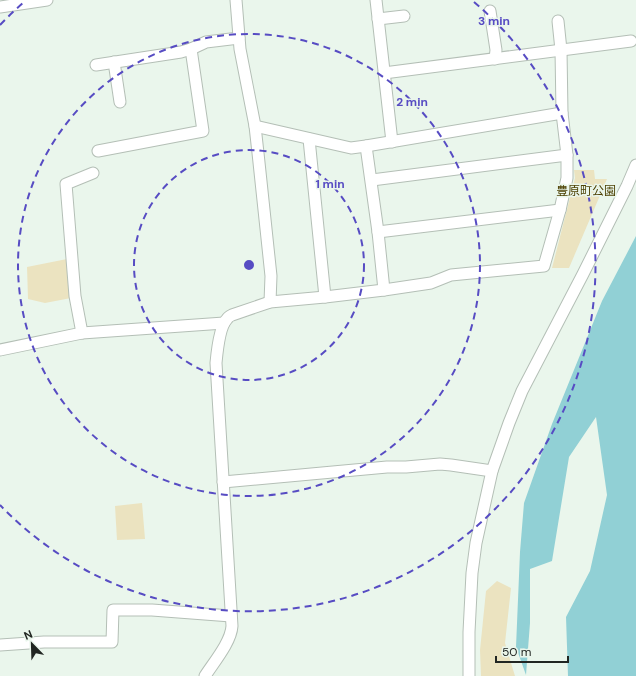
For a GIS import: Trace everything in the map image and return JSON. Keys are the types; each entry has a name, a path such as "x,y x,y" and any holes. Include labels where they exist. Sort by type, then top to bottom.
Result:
{"street":[{"path":"0,7 47,0"},
{"path":"236,0 239,38 255,126 271,276 270,302"},
{"path":"376,0 392,142"},
{"path":"490,11 496,50 495,59"},
{"path":"378,19 404,16"},
{"path":"205,676 232,633 216,363 217,348 224,323 232,315 270,302 384,290 431,283 451,275 544,266 560,210 567,178 567,155 562,113 561,50 558,21"},
{"path":"96,65 191,49 206,42 239,38"},
{"path":"384,73 631,41"},
{"path":"98,151 203,131 191,49"},
{"path":"114,62 120,102"},
{"path":"255,126 351,148 562,113"},
{"path":"309,139 325,296"},
{"path":"366,146 372,180 384,290"},
{"path":"372,180 567,155"},
{"path":"469,676 469,632 472,573 476,543 492,471 522,391 583,274 636,165"},
{"path":"82,332 75,296 66,184 93,173"},
{"path":"378,232 560,210"},
{"path":"0,350 82,332 224,323"},
{"path":"223,482 387,467 440,464 451,464 492,471"},
{"path":"0,645 44,642 112,642 113,610 152,610 231,616"}],"green space":[{"name":"豊原町公園","path":"574,170 594,170 595,179 607,179 569,268 552,268 575,178"},
{"path":"67,259 71,298 45,303 28,299 27,267"},
{"path":"142,503 145,539 117,540 115,506"},
{"path":"497,581 511,588 505,643 515,676 481,676 480,650 486,591"}],"water":[{"path":"636,236 636,676 568,676 566,617 590,571 607,495 596,417 569,457 552,561 530,569 530,623 526,675 516,647 520,552 524,503 552,424 602,301"}]}
